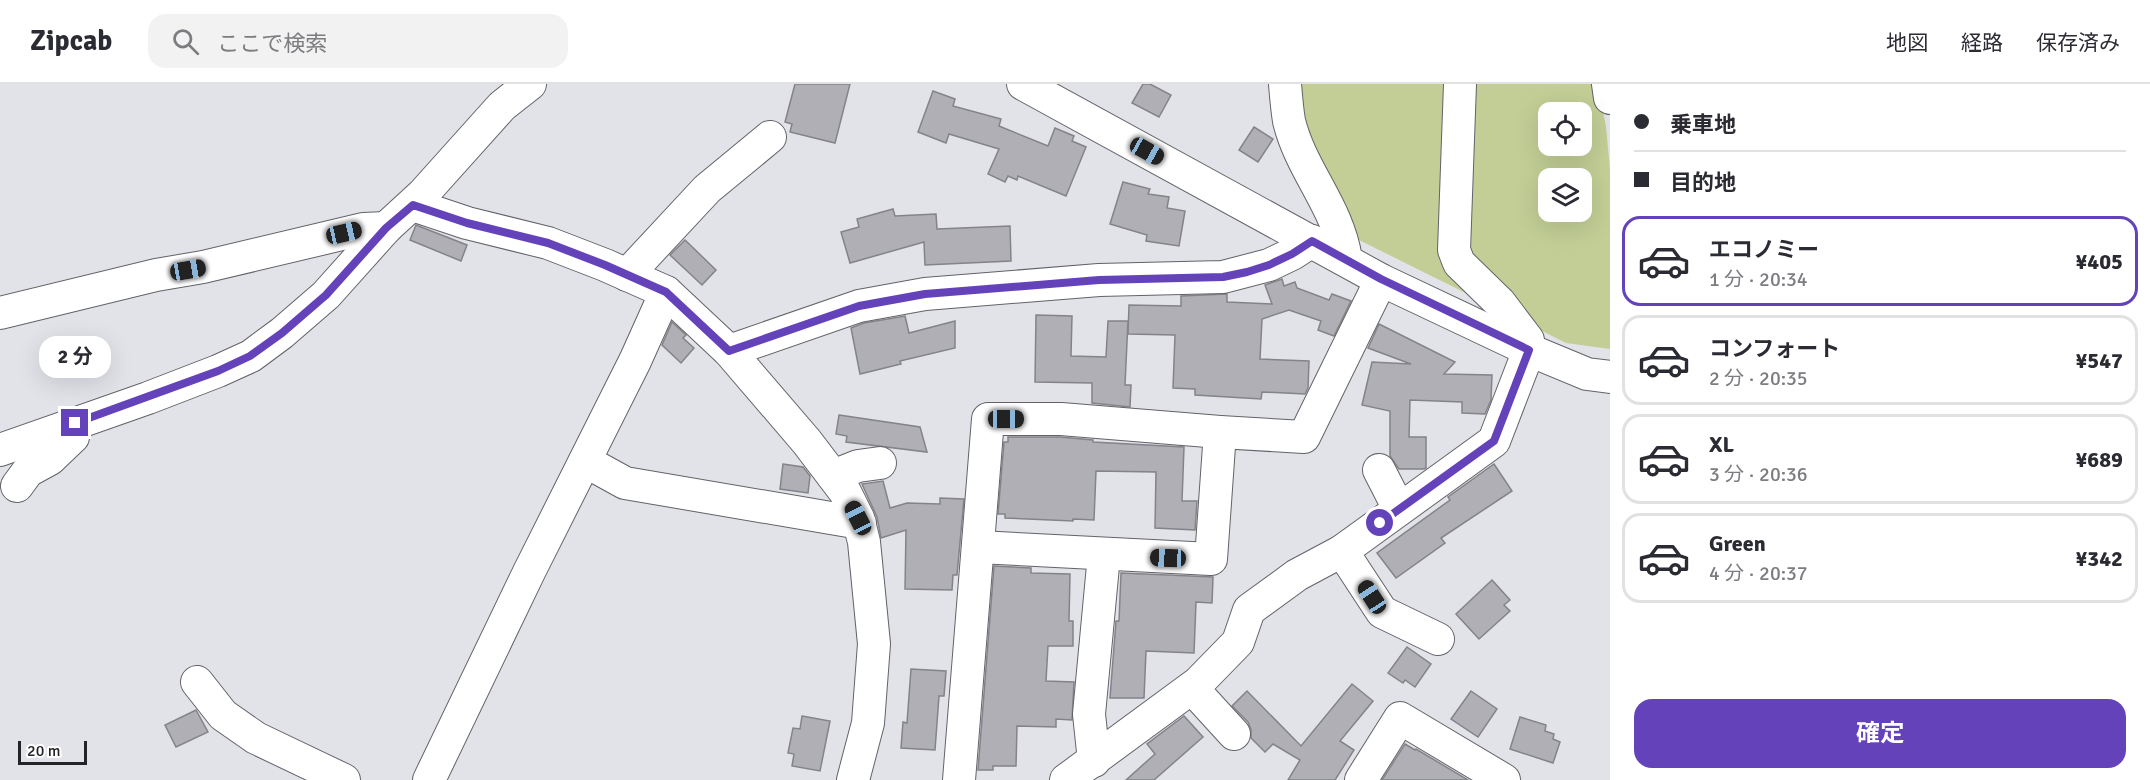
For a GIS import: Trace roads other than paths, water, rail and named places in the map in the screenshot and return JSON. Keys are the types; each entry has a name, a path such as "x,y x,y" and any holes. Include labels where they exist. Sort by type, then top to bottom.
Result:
{"street":[{"path":"0,450 218,371 250,356 282,333 326,295 386,228 413,205 502,106 530,84"},
{"path":"1023,84 1381,279 1529,350 1587,374 1610,377"},
{"path":"1285,84 1290,122 1301,153 1338,226 1346,260"},
{"path":"1066,780 1192,688 1238,642 1249,610 1297,575 1342,551 1494,441 1529,350 1528,340 1500,303 1459,263 1454,250 1460,84"},
{"path":"1608,84 1610,98"},
{"path":"627,274 707,189 770,137"},
{"path":"413,205 467,223 548,243 666,292 729,351 807,442 845,492 860,523 867,566 874,644 868,723 854,780"},
{"path":"0,313 156,275 203,267 363,229 386,228"},
{"path":"729,351 859,306 925,294 1088,281 1223,277 1269,265 1312,241"},
{"path":"959,780 988,419 1061,419 1304,437 1381,279"},
{"path":"429,780 529,572 635,361 666,292"},
{"path":"17,486 28,471 50,459 73,438 75,423"},
{"path":"978,547 1211,560 1220,432"},
{"path":"585,461 625,483 860,523"},
{"path":"833,477 858,466 880,463"},
{"path":"1379,470 1399,509"},
{"path":"1342,551 1382,612 1438,639"},
{"path":"1094,761 1089,714 1104,555"},
{"path":"197,681 223,715 248,732 344,780"},
{"path":"1192,688 1233,734"},
{"path":"1361,780 1401,718 1504,780"}]}
